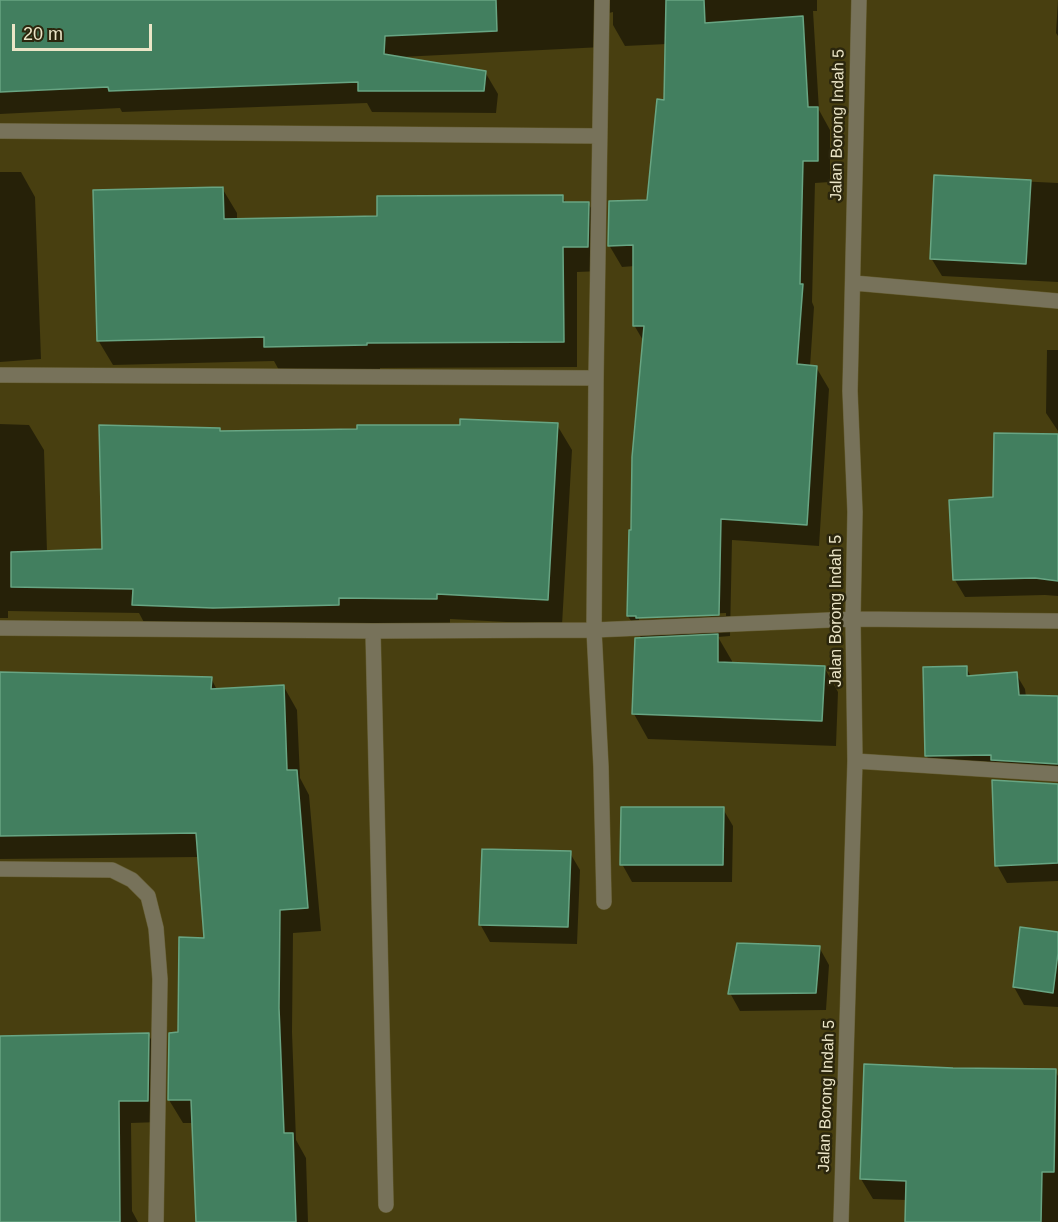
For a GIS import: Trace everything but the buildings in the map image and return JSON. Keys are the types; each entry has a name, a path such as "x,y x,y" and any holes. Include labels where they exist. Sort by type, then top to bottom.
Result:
{"street":[{"path":"602,0 594,630 601,767 604,902"},
{"name":"Jalan Borong Indah 5","path":"841,1222 855,761 855,512 850,391 859,0"},
{"path":"0,131 599,136"},
{"path":"854,283 1058,301"},
{"path":"0,375 596,378"},
{"path":"0,628 594,630 854,618 1058,621"},
{"path":"373,631 386,1205"},
{"path":"855,761 1058,774"},
{"path":"0,869 112,870 132,880 148,896 156,928 160,980 156,1222"}]}
